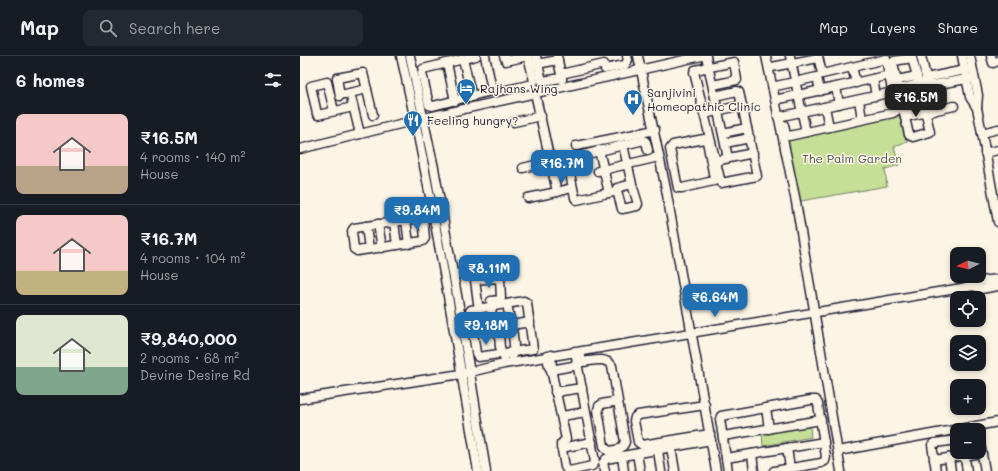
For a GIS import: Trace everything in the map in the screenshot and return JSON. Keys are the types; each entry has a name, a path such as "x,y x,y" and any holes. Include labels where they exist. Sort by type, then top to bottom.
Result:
{"street":[{"path":"401,56 420,120 454,274 478,471"},
{"path":"410,56 436,227 486,471"},
{"path":"476,56 423,69 422,72 430,105 433,106 490,93 492,90 486,56"},
{"path":"504,56 506,61 528,56 557,192"},
{"path":"564,87 561,76 557,58 536,60 542,82 561,76 605,67 625,65 628,60 628,56"},
{"path":"638,56 666,189 716,471"},
{"path":"300,149 465,109 564,87 605,67 641,70 697,56"},
{"path":"706,56 728,158"},
{"path":"766,56 780,116 796,202 841,471"},
{"path":"770,56 779,100 780,116 787,135 895,112 893,62 917,57"},
{"path":"962,56 978,95 977,108 990,175 996,194 998,217"},
{"path":"969,73 970,56"},
{"path":"991,56 993,62 998,61"},
{"path":"772,67 791,60 818,57 820,91"},
{"path":"776,86 886,59 895,84 909,135 913,137 930,132 918,80 917,57"},
{"path":"917,57 927,82 934,111"},
{"path":"463,59 472,97"},
{"path":"791,60 806,132"},
{"path":"698,91 738,91 740,94 758,174 756,177 721,183 715,161 698,91 694,72 696,70 709,67 732,62 734,63 737,80 714,90"},
{"path":"447,63 459,100 465,109"},
{"path":"852,67 856,83"},
{"path":"340,96 337,78 360,73 364,74 373,115"},
{"path":"779,100 872,79 895,84 918,80 927,82 969,73"},
{"path":"872,79 876,96"},
{"path":"334,111 327,82 311,86 317,114 334,111 353,107"},
{"path":"506,90 533,84"},
{"path":"780,116 876,96 895,84"},
{"path":"836,87 839,104"},
{"path":"331,98 367,90"},
{"path":"350,93 360,134"},
{"path":"859,100 862,120"},
{"path":"704,114 742,105"},
{"path":"825,106 829,127"},
{"path":"904,114 925,109 934,111 954,106"},
{"path":"514,122 541,116"},
{"path":"724,138 747,128"},
{"path":"982,132 998,129"},
{"path":"576,146 654,130"},
{"path":"710,140 724,138 750,138"},
{"path":"666,189 677,187 682,188 714,181 707,141 704,139 673,145 671,147 670,151 677,187"},
{"path":"632,184 617,188 613,192 576,199 566,160 599,150 644,140 648,150"},
{"path":"599,150 601,170 622,209 637,206 638,204 623,145"},
{"path":"986,153 998,150"},
{"path":"715,161 753,153"},
{"path":"601,170 659,157"},
{"path":"523,168 551,161"},
{"path":"990,175 998,173"},
{"path":"528,198 568,189"},
{"path":"421,218 424,229 424,241 357,251 354,249 352,229 394,222 421,218"},
{"path":"406,220 409,244"},
{"path":"394,222 397,245"},
{"path":"378,224 382,248"},
{"path":"366,226 369,249"},
{"path":"424,229 436,227"},
{"path":"454,274 473,273 478,303"},
{"path":"459,306 500,300 502,296 500,280 496,278 475,280"},
{"path":"300,399 466,374 508,363 974,286 980,281 998,279"},
{"path":"974,286 981,289 998,286"},
{"path":"525,301 530,322 533,349 507,354 478,357 476,353 470,311 491,306 525,301"},
{"path":"507,304 512,325 514,344 507,354 508,363"},
{"path":"491,306 498,334 500,350 507,354"},
{"path":"512,325 530,322"},
{"path":"473,332 496,328"},
{"path":"549,356 555,392 558,396 566,439 561,443 561,448 565,467 569,471 594,466 595,462 578,365 578,351"},
{"path":"578,351 582,362 604,359 612,366 618,401 625,442 624,446 618,450 608,451 604,446 598,410 599,406 602,404 618,401"},
{"path":"551,370 578,365"},
{"path":"555,392 582,388"},
{"path":"728,471 720,419 721,416 814,400 818,404 822,427 826,457 824,462 774,471"},
{"path":"705,405 636,416 634,421 638,442 644,445 724,442 769,429 834,428"},
{"path":"766,408 769,429"},
{"path":"562,416 586,412"},
{"path":"986,425 998,422"},
{"path":"838,451 950,432"},
{"path":"936,471 932,447 933,444 950,441"},
{"path":"561,448 592,442"},
{"path":"605,471 605,460 671,447 711,442"},
{"path":"726,458 824,442"},
{"path":"671,447 675,471"},
{"path":"787,448 790,468"},
{"path":"658,450 660,471"},
{"path":"637,454 640,471"},
{"path":"752,454 754,471"},
{"path":"622,457 624,471"},
{"path":"934,460 949,458 951,471"},
{"path":"965,459 966,471"},
{"path":"983,459 985,471"}],"green space":[{"name":"The Palm Garden","path":"901,113 907,141 894,147 899,165 885,169 887,186 801,201 783,139"},
{"path":"810,426 811,437 763,446 762,434"}],"place":[{"name":"Rajhans Wing","path":"466,105"},
{"name":"Sanjivini Homeopathic Clinic","path":"633,116"},
{"name":"Feeling hungry?","path":"413,137"}]}
